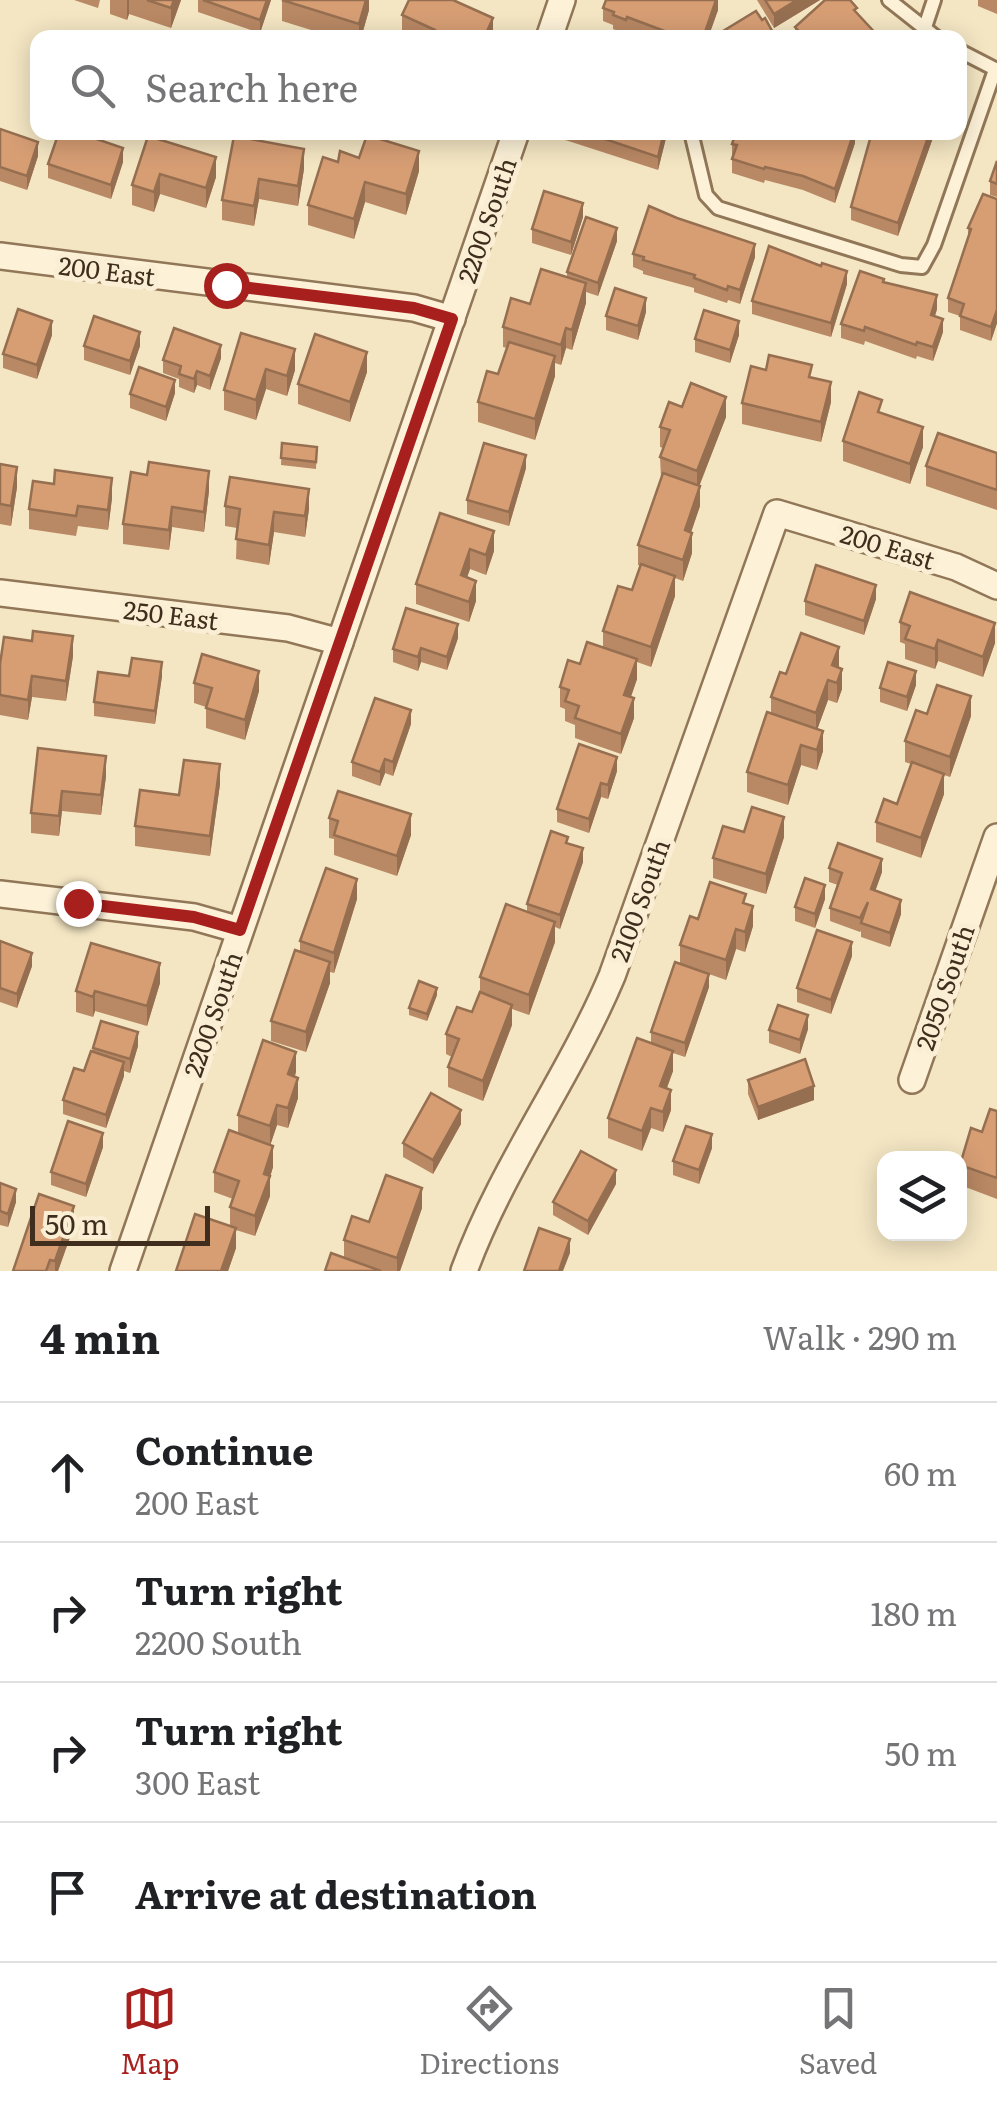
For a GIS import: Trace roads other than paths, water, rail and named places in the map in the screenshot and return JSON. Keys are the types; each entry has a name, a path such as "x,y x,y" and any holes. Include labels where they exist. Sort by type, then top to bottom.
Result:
{"street":[{"path":"552,30 562,0"},
{"name":"2200 South","path":"123,1271 513,140"},
{"name":"200 East","path":"0,256 414,308 452,319"},
{"name":"200 East","path":"777,513 956,568 997,586"},
{"name":"2100 South","path":"464,1271 494,1200 597,1011 612,976 777,513"},
{"name":"250 East","path":"0,593 288,628 340,642"},
{"name":"2050 South","path":"912,1080 997,838"},
{"path":"0,894 194,917 240,930"}],"lane":[{"path":"889,0 924,30 934,0"},
{"path":"693,140 706,195 718,208 902,265 922,266 934,245 996,70 967,55"}]}
